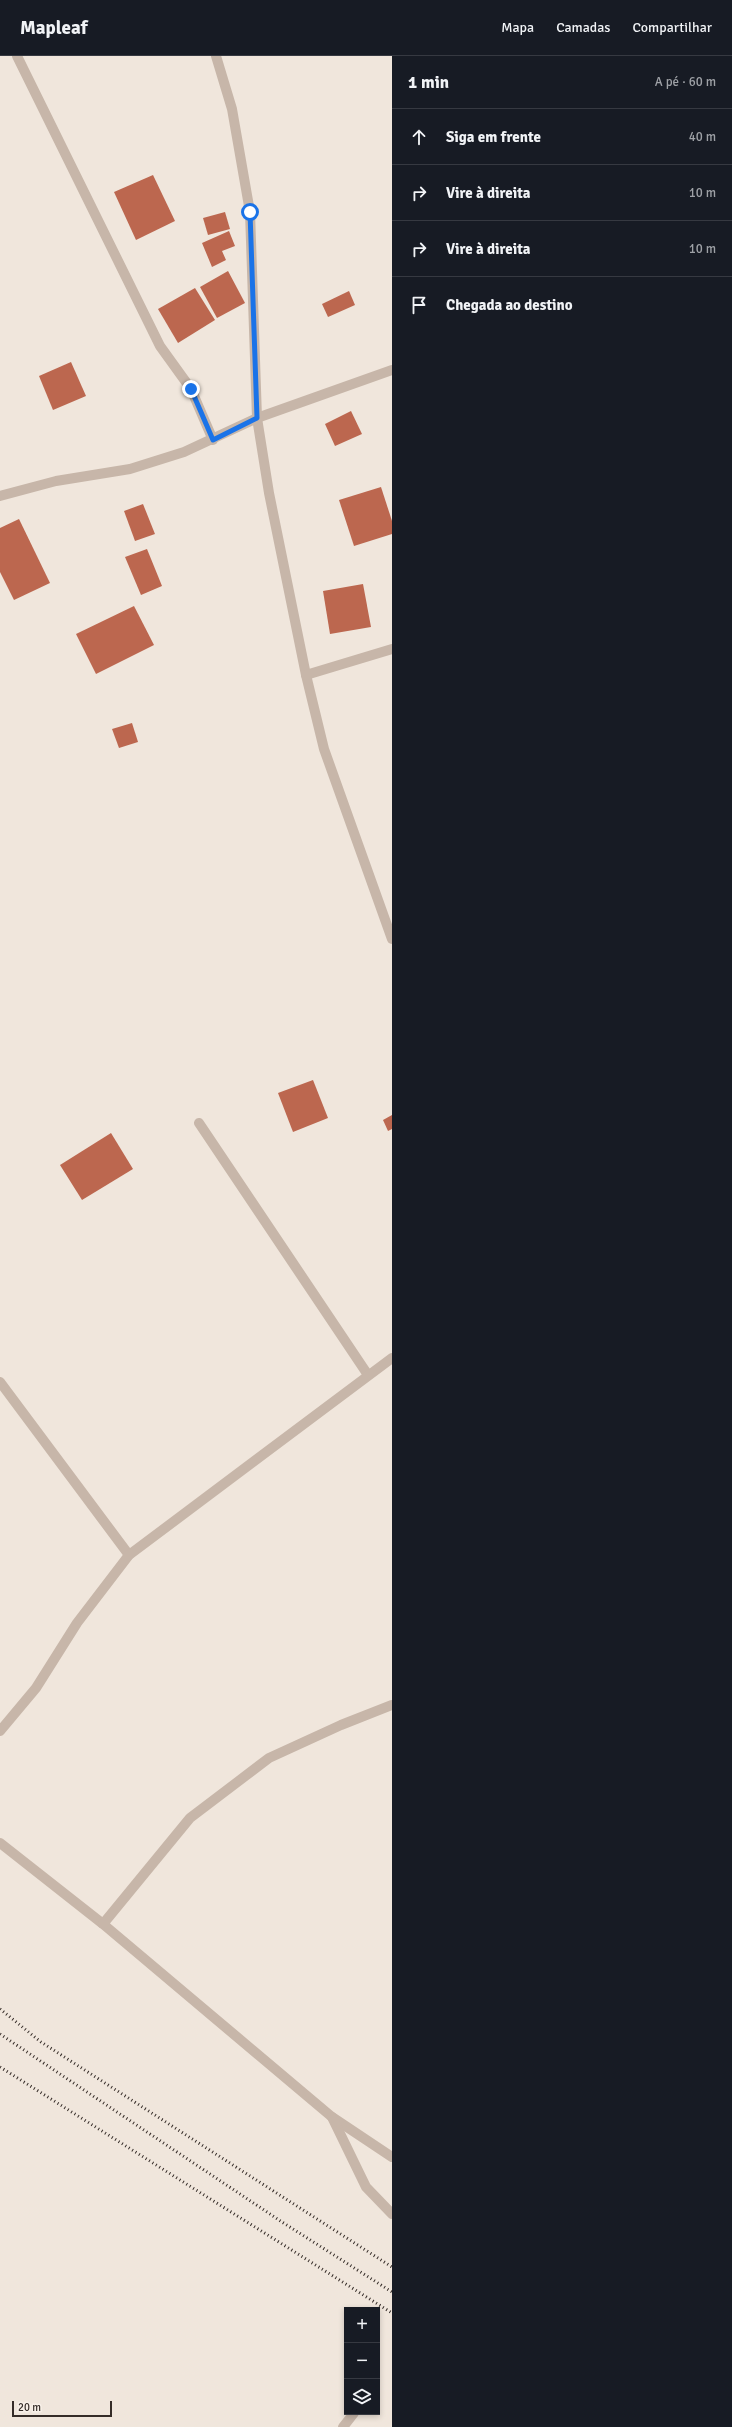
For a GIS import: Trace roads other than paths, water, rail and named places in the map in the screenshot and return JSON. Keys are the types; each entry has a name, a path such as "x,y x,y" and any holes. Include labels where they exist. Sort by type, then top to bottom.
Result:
{"street":[{"path":"17,56 160,346 191,389 213,440"},
{"path":"216,56 232,108 250,212 257,418 269,493 306,675 324,749 392,940"},
{"path":"0,496 56,481 130,469 184,452 213,440 257,418 392,370"},
{"path":"306,675 392,649"},
{"path":"198,1123 368,1375"},
{"path":"0,1731 36,1688 77,1623 129,1555 392,1358"},
{"path":"0,1382 129,1555"},
{"path":"103,1924 190,1818 269,1758 341,1725 392,1705"},
{"path":"0,1843 103,1924 332,2117 392,2157"},
{"path":"332,2117 366,2187 392,2214"},
{"path":"343,2427 352,2415"}],"railway":[{"path":"0,2009 41,2042 392,2267"},
{"path":"0,2034 282,2222 392,2292"},
{"path":"0,2067 392,2313"}]}
